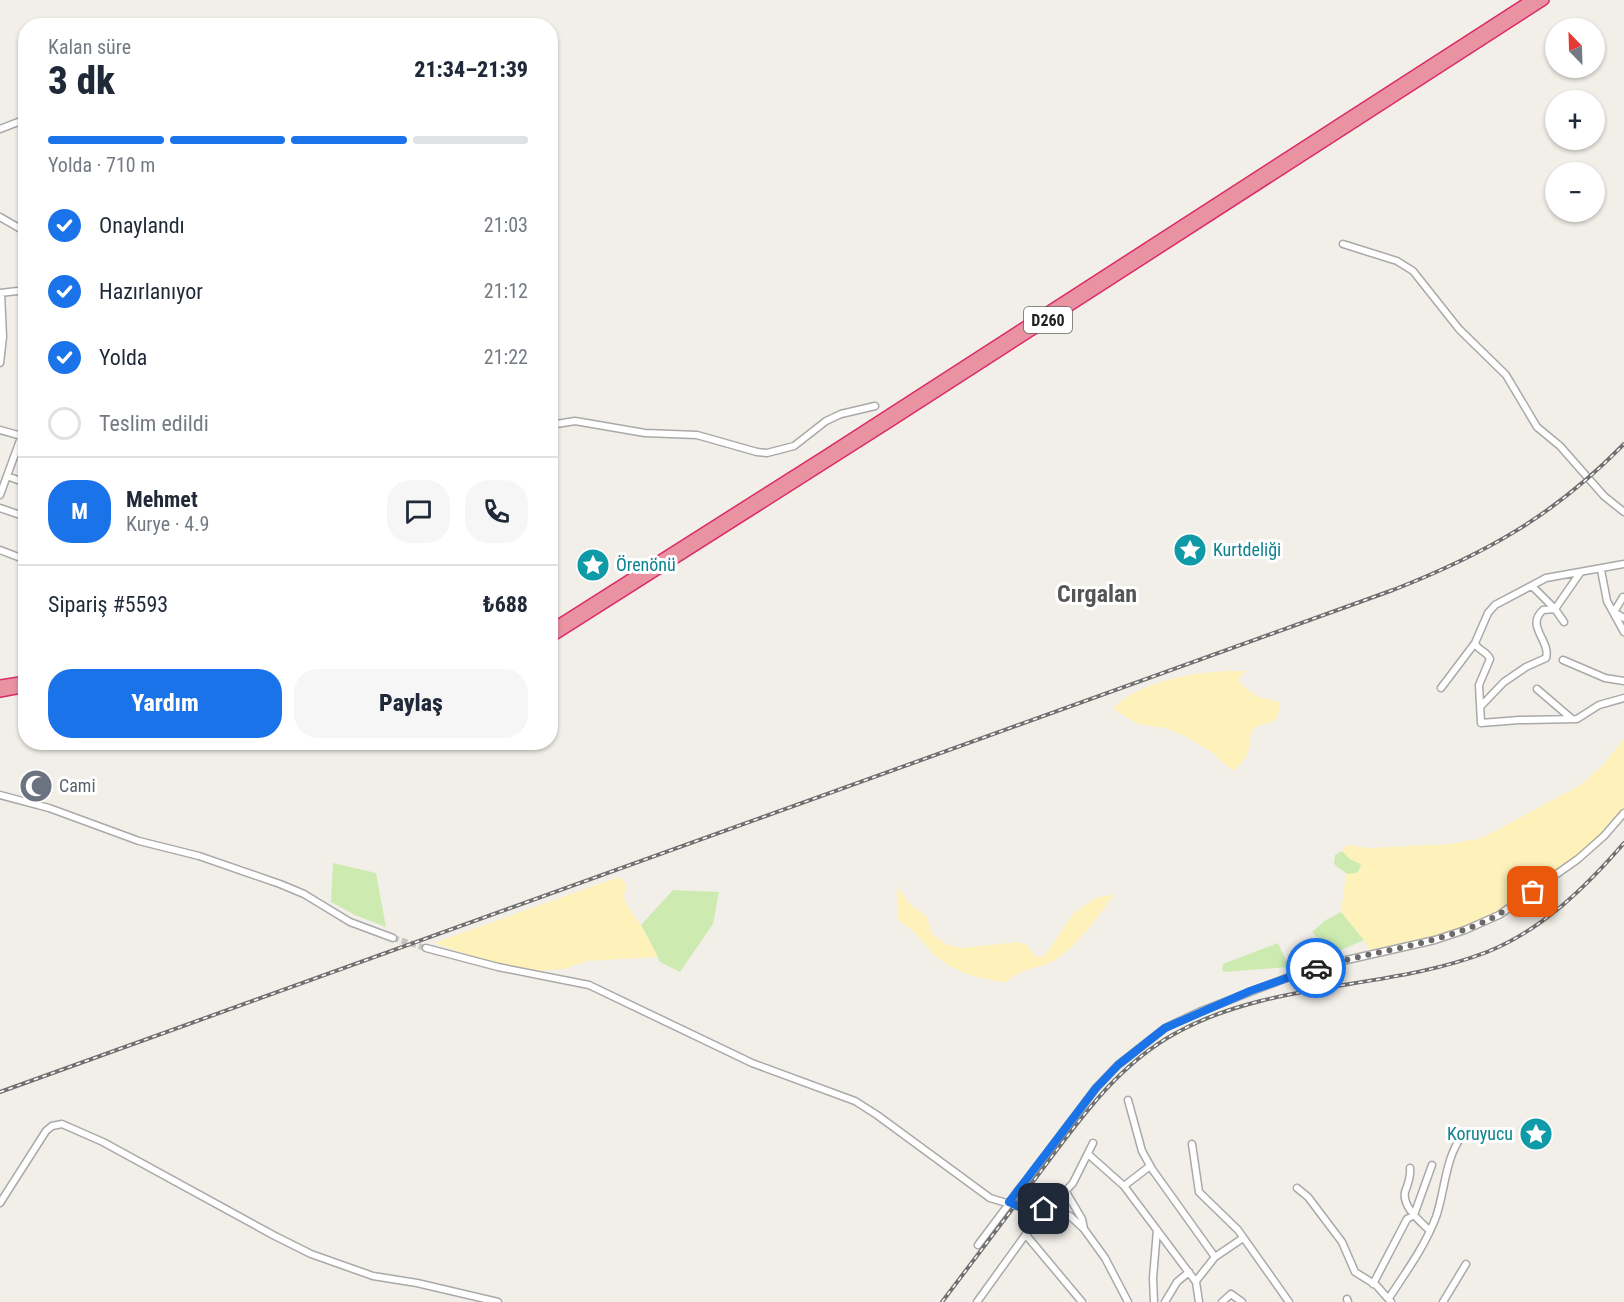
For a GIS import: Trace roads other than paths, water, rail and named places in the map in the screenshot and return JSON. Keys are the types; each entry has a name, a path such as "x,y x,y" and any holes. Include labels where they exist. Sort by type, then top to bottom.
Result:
{"highway":[{"name":"D260","path":"558,625 826,455 1531,0"},
{"name":"D260","path":"558,633 851,447 1544,0"},
{"path":"0,685 18,682"},
{"path":"0,692 18,689"}],"street":[{"path":"0,129 18,122"},
{"path":"0,217 18,227"},
{"path":"1343,244 1397,261 1413,271 1459,330 1506,375 1537,427 1560,446 1604,496 1624,512"},
{"path":"0,363 3,337 0,293 18,291"},
{"path":"558,424 575,421 645,433 697,435 767,453 794,446 826,421 875,405"},
{"path":"0,430 18,435"},
{"path":"0,495 18,451"},
{"path":"7,476 18,480"},
{"path":"0,508 18,514"},
{"path":"0,550 18,557"},
{"path":"1442,688 1475,643 1486,616 1493,607 1546,579 1624,564"},
{"path":"1601,570 1607,601 1624,632"},
{"path":"1555,609 1580,573"},
{"path":"1532,586 1555,609 1564,622"},
{"path":"1607,601 1623,597"},
{"path":"1614,612 1623,597"},
{"path":"1481,706 1504,682 1526,667 1546,658 1547,651 1536,621 1543,610 1555,609"},
{"path":"1614,612 1624,618"},
{"path":"1475,643 1478,649 1490,659 1479,685 1481,723 1572,719 1583,716 1599,705 1624,698"},
{"path":"1563,660 1605,678 1624,681"},
{"path":"1537,690 1572,719"},
{"path":"0,795 49,808 149,845 199,856 280,884 304,894 350,922 393,938"},
{"path":"978,1245 1012,1204 1096,1088 1118,1065 1165,1028 1250,991 1299,973 1435,940 1483,922 1508,909 1578,859 1604,836 1624,813"},
{"path":"426,948 498,967 589,985 752,1062 838,1093 877,1115 990,1198 1027,1209 1047,1209 1066,1214 1084,1229 1105,1258 1128,1302"},
{"path":"1128,1100 1142,1151 1150,1166 1215,1257"},
{"path":"0,1203 46,1131 62,1124 103,1142 311,1254 373,1276 417,1283 498,1302"},
{"path":"1297,1188 1308,1197 1342,1242 1355,1272 1374,1284 1390,1300 1430,1231 1441,1201 1452,1154 1462,1136"},
{"path":"977,1302 1047,1209 1066,1192 1077,1176 1093,1143"},
{"path":"1192,1144 1199,1192 1243,1238 1288,1302"},
{"path":"1088,1154 1124,1186 1196,1281 1199,1302"},
{"path":"1374,1284 1407,1219 1414,1215 1432,1165"},
{"path":"1124,1186 1150,1166"},
{"path":"1410,1168 1405,1198 1414,1215 1430,1231"},
{"path":"1066,1192 1082,1219 1084,1229"},
{"path":"1154,1302 1153,1278 1157,1230"},
{"path":"1026,1235 1082,1302"},
{"path":"1196,1281 1215,1257 1243,1238"},
{"path":"1443,1302 1466,1264"},
{"path":"1165,1302 1177,1282 1189,1272"},
{"path":"1221,1302 1233,1294 1242,1302"}],"tunnel":[{"path":"393,938 426,948"}],"railway":[{"path":"0,1092 1393,590 1458,562 1517,530 1572,492 1624,444"},
{"path":"942,1302 1098,1098 1115,1079 1154,1047 1176,1033 1213,1016 1251,1003 1290,994 1409,974 1449,965 1487,952 1526,932 1562,906 1624,843"}],"place":[{"name":"Kurtdeliği","path":"1190,550"},
{"name":"Örenönü","path":"593,565"},
{"name":"Cami","path":"36,786"},
{"name":"Koruyucu","path":"1536,1134"}],"district":[{"name":"Cırgalan","path":"1097,594"}]}
